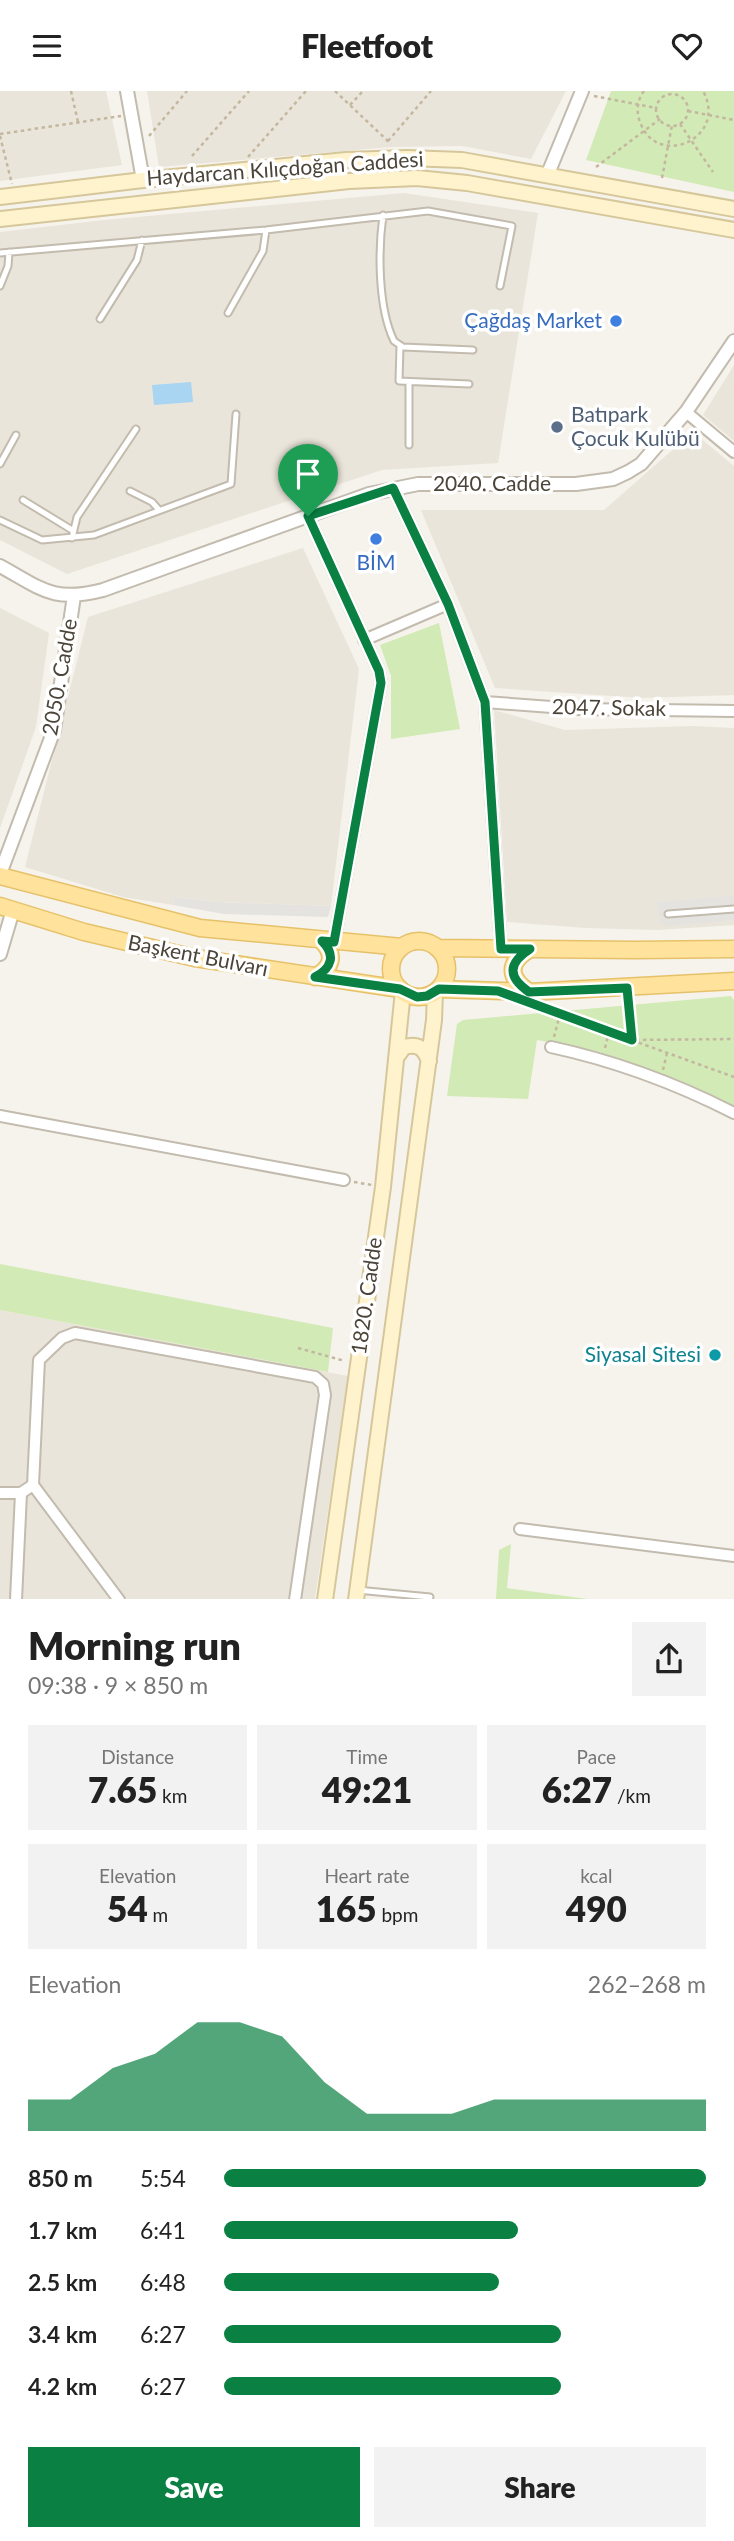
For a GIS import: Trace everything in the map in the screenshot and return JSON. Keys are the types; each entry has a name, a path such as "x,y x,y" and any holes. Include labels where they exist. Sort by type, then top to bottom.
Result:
{"main road":[{"name":"Haydarcan Kılıçdoğan Caddesi","path":"7,196 346,160 407,158 462,160 734,209"},
{"name":"Haydarcan Kılıçdoğan Caddesi","path":"0,219 349,181 417,178 467,183 734,230"},
{"name":"Başkent Bulvarı","path":"0,875 200,928 402,947"},
{"name":"Başkent Bulvarı","path":"6,908 84,932 195,958 402,990"},
{"path":"315,977 328,968 331,961 328,941"},
{"path":"734,949 501,949 437,947 419,941 402,947 392,963 394,982 402,990 417,997 437,991 532,998 734,981"},
{"path":"437,947 447,962 446,979 437,991"},
{"path":"530,949 515,960 513,968 518,985 532,998"},
{"name":"1820. Cadde","path":"325,1599 383,1187 402,990"},
{"name":"1820. Cadde","path":"357,1595 437,991"},
{"path":"396,1061 399,1051 413,1044 421,1048 429,1061"}],"street":[{"path":"127,91 143,180"},
{"path":"547,176 581,92"},
{"name":"2040. Cadde","path":"0,565 43,590 57,595 74,596 103,590 393,488 418,484 576,484 613,479 641,464 686,412 734,341"},
{"path":"686,412 734,452"},
{"path":"393,488 448,604 485,702 501,949"},
{"path":"308,516 379,671 381,683 328,941"},
{"name":"2050. Cadde","path":"0,875 54,730 74,596"},
{"path":"364,640 448,604"},
{"name":"2047. Sokak","path":"485,702 579,709 734,711"},
{"path":"0,954 6,908"},
{"path":"551,1047 602,1058 734,1113"},
{"path":"0,1116 344,1180"},
{"path":"119,1599 33,1485 39,1360 68,1334 75,1333 315,1377 323,1384 324,1395 295,1599"},
{"path":"0,1493 22,1493 33,1485"},
{"path":"16,1599 22,1493"},
{"path":"520,1529 734,1556"}],"lane":[{"path":"0,253 266,230 428,211 512,226 500,286"},
{"path":"383,215 380,236 383,300 392,337 400,346 399,381 469,384"},
{"path":"228,313 263,251 266,230"},
{"path":"100,320 137,260 142,240"},
{"path":"0,286 8,266 9,252"},
{"path":"400,346 473,350"},
{"path":"409,445 410,382"},
{"path":"0,520 42,540 94,535 231,484 236,414"},
{"path":"72,538 77,517 136,429"},
{"path":"0,464 16,435"},
{"path":"131,491 152,502 159,510"},
{"path":"23,500 72,530"},
{"path":"668,914 734,909"},
{"path":"357,1595 430,1597"}],"path":[{"path":"71,91 78,122"},
{"path":"137,149 187,91"},
{"path":"192,156 249,91"},
{"path":"248,157 306,91"},
{"path":"335,91 407,158"},
{"path":"350,105 363,91"},
{"path":"388,141 431,91"},
{"path":"643,91 638,116 645,131 656,142 677,146 693,140 704,129 709,108 703,91"},
{"path":"581,92 657,108"},
{"path":"680,124 665,124 660,120 657,108 662,98 673,93 682,97 688,111"},
{"path":"688,111 734,120"},
{"path":"680,124 688,111"},
{"path":"7,196 0,135 131,114"},
{"path":"596,167 660,120"},
{"path":"680,124 713,172"},
{"path":"662,178 672,125"},
{"path":"627,988 632,1040"},
{"path":"532,998 559,1014 734,1077"},
{"path":"551,1047 559,1014"},
{"path":"602,1058 609,1031"},
{"path":"632,1040 734,1039"},
{"path":"660,1080 667,1053"},
{"path":"344,1180 383,1187"},
{"path":"298,1348 339,1360"}],"shaded area":[{"path":"0,91 106,91 122,165 0,181"},
{"path":"147,91 566,91 531,159 462,146 391,147 159,167"},
{"path":"404,193 538,213 498,463 382,470 67,574 0,540 0,232"},
{"path":"734,365 734,441 703,415"},
{"path":"693,432 734,466 734,695 643,698 495,688 421,510 604,510"},
{"path":"303,548 359,669 331,906 215,902 174,897 173,905 123,897 25,867 88,617"},
{"path":"0,608 49,633 36,727 0,828"},
{"path":"494,710 565,730 693,726 734,728 734,925 658,930 507,922"},
{"path":"734,896 734,920 669,926 660,923 657,902"},
{"path":"174,897 215,902 331,906 328,917 224,914 173,905"},
{"path":"0,1310 348,1376 315,1599 0,1599"}],"green space":[{"path":"611,91 734,91 734,192 586,160"},
{"path":"439,623 460,729 391,739 391,676 380,645"},
{"path":"731,996 734,1000 734,1109 600,1052 537,1040 528,1099 447,1096 457,1024 463,1020"},
{"path":"0,1264 333,1328 328,1372 0,1310"},
{"path":"511,1544 507,1588 588,1599 496,1599 499,1550"}],"water":[{"path":"191,382 193,402 154,405 152,385"}],"place":[{"name":"Çağdaş Market","path":"616,321"},
{"name":"Batıpark Çocuk Kulübü","path":"557,427"},
{"name":"BİM","path":"376,539"},
{"name":"Siyasal Sitesi","path":"715,1355"}],"route":[{"path":"393,488 448,604 485,702 501,949 530,949 515,960 513,968 518,985 529,992 627,988 632,1040 498,991 439,989 427,996 417,997 400,989 315,977 328,968 331,961 330,952 322,941 334,942 381,683 379,671 308,516 393,488"}]}
